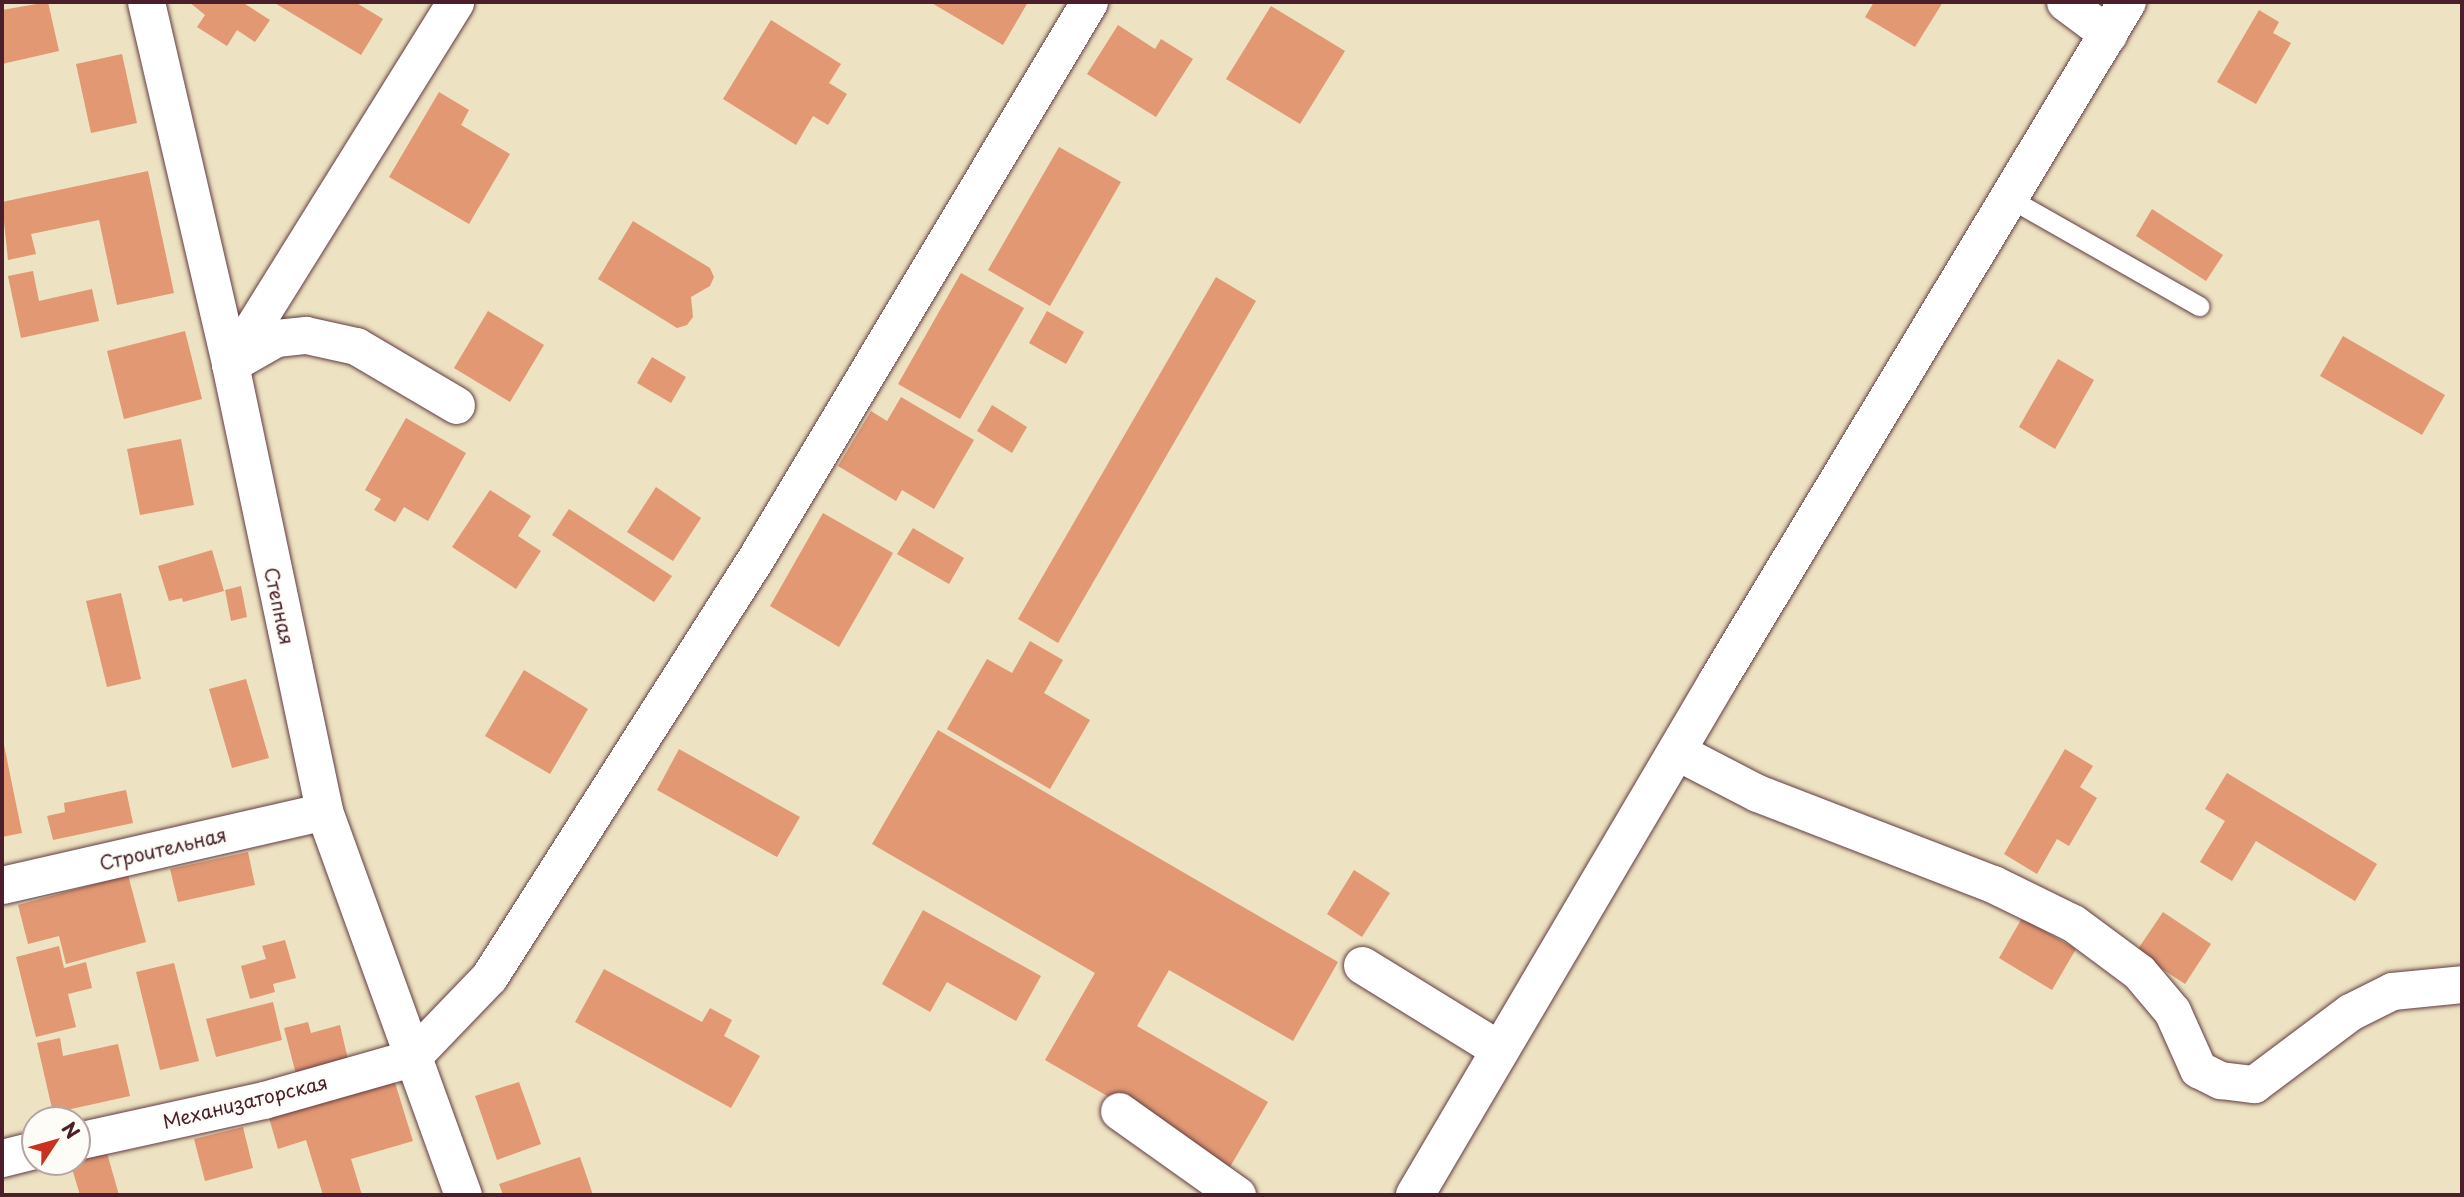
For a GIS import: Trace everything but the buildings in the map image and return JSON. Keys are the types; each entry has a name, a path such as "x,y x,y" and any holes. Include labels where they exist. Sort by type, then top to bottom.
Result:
{"street":[{"name":"Степная","path":"146,2 230,364 324,811 411,1058 463,1195"},
{"path":"230,364 455,2"},
{"path":"411,1058 496,966 753,563 1089,2"},
{"path":"1415,1195 1676,751 2118,18 2065,2"},
{"path":"230,364 276,338 306,335 356,346 456,405"},
{"path":"1676,751 1757,793 1993,884 2073,923 2138,972 2172,1011 2199,1069 2220,1080 2254,1084 2350,1012 2392,991 2462,984"},
{"name":"Строительная","path":"2,885 324,811"},
{"path":"1362,965 1500,1050"},
{"name":"Механизаторская","path":"91,1139 264,1100 411,1058"},
{"path":"1119,1111 1237,1195"},
{"path":"2,1158 21,1153"}],"lane":[{"path":"2008,198 2199,306"}]}
